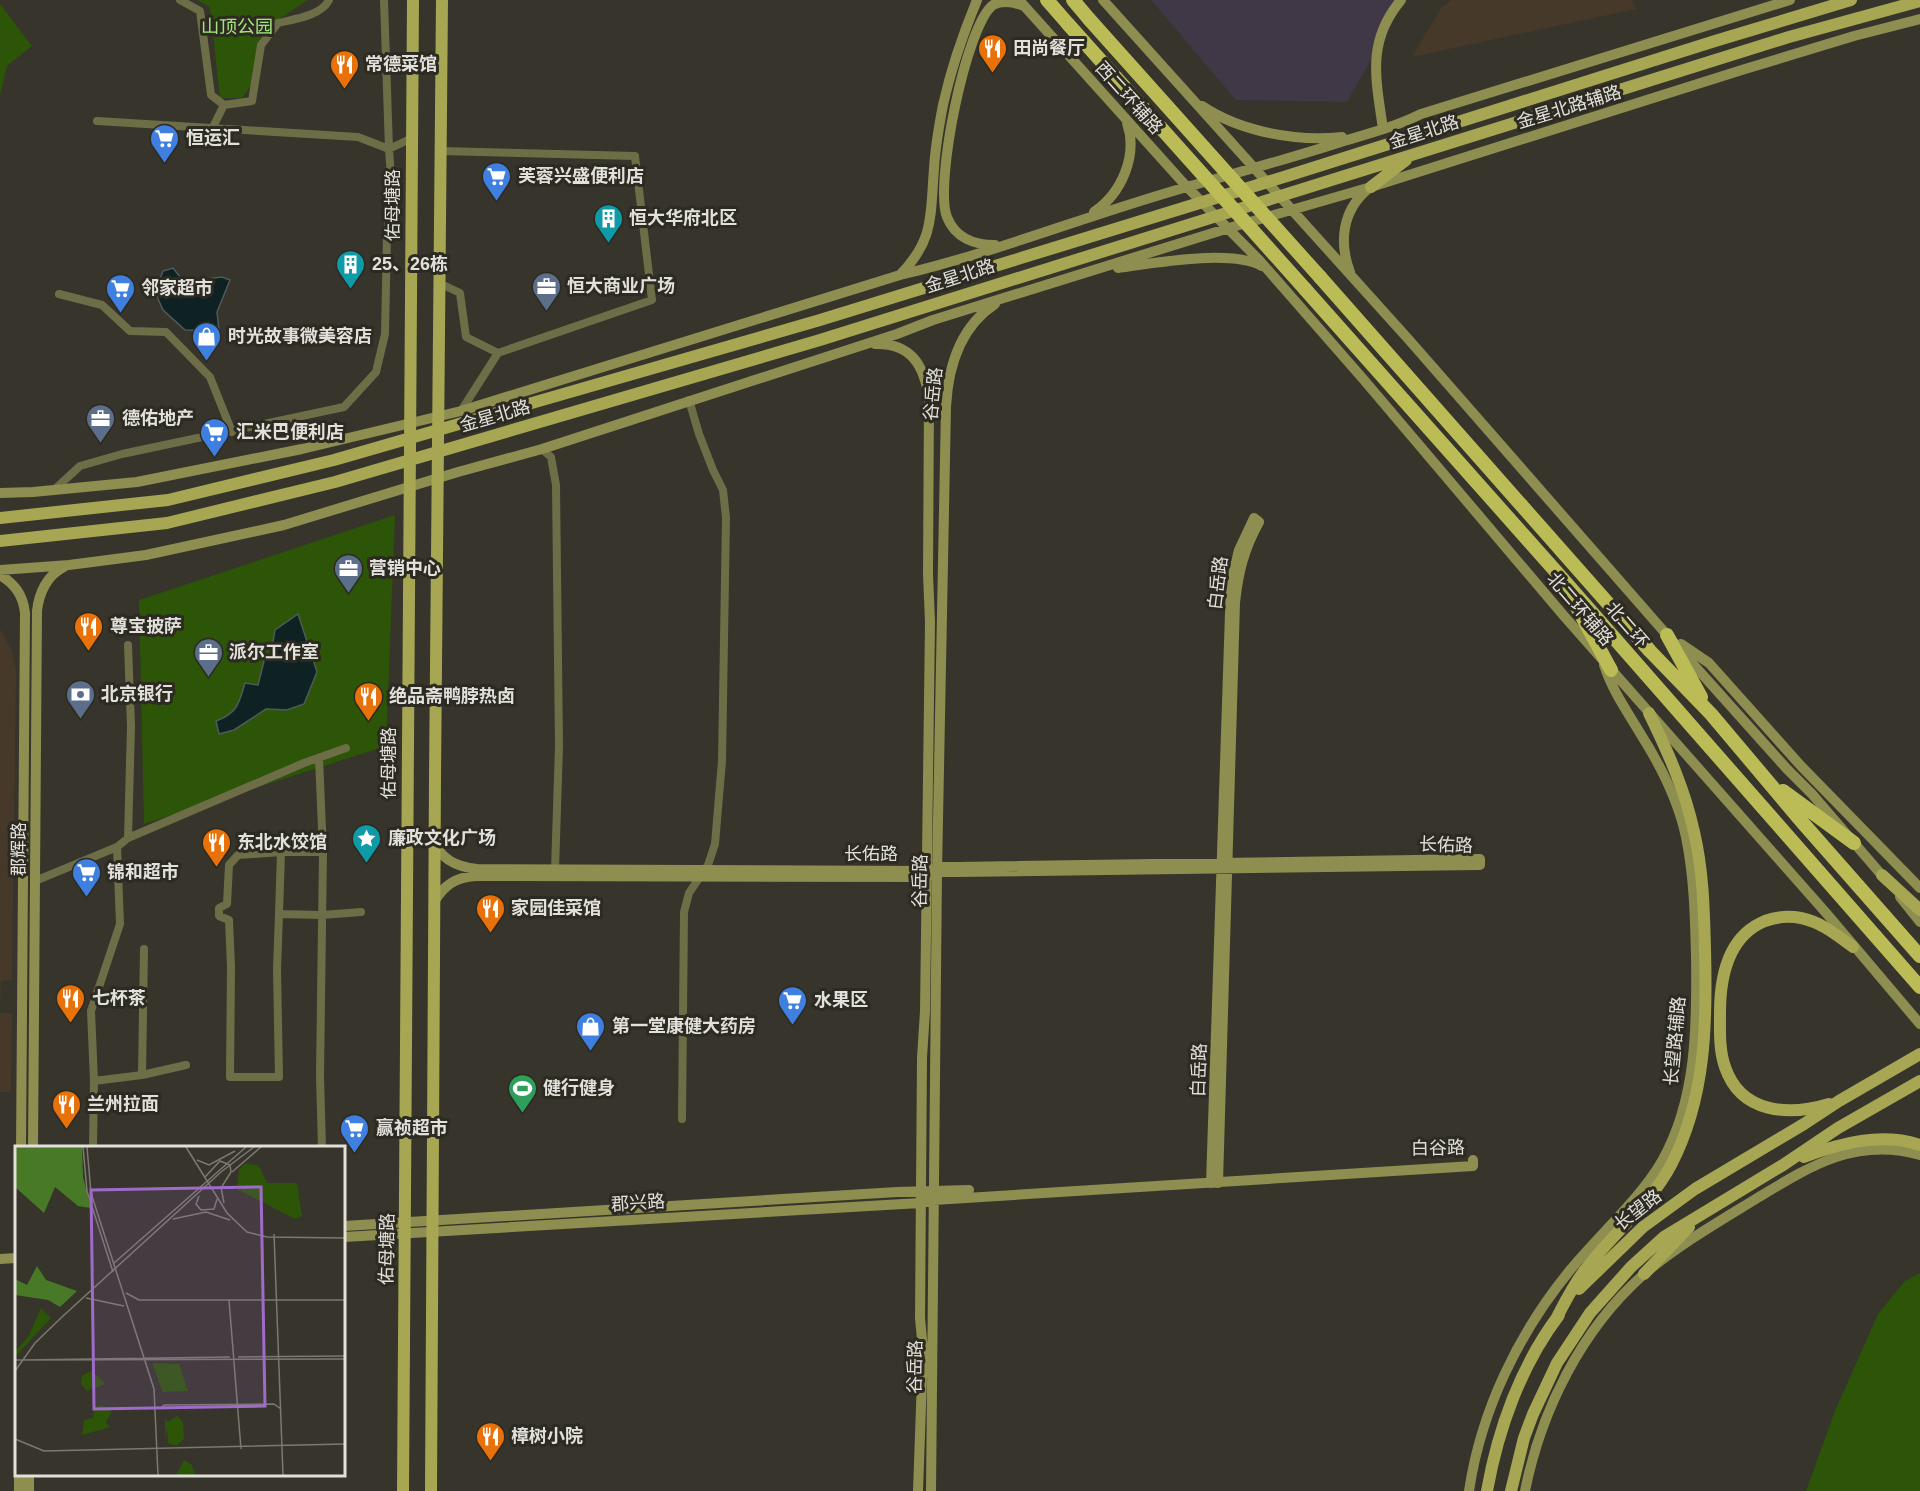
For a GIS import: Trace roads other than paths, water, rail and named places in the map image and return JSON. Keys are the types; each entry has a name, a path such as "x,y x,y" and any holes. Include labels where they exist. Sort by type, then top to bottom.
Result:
{"highway":[{"name":"北二环","path":"1047,0 1559,575 1920,987"},
{"name":"北二环","path":"1073,0 1650,651 1711,714 1920,956"},
{"path":"1559,575 1606,664"},
{"path":"1667,635 1711,714"},
{"path":"1768,780 1854,843"}],"main road":[{"name":"佑母塘路","path":"403,1491 413,0"},
{"path":"431,1491 442,0"},
{"path":"900,275 919,253 929,231 935,152 944,104 956,58 977,0"},
{"path":"1103,0 1351,275 1667,635 1882,874 1920,922"},
{"path":"1190,97 1225,117 1288,137 1317,140 1378,131 1375,57 1384,24 1401,0"},
{"name":"金星北路辅路","path":"1085,217 1378,131 1421,114 1790,0"},
{"name":"金星北路","path":"0,518 168,500 334,460 820,320 1716,40 1851,0"},
{"path":"1002,246 972,242 963,238 947,218 944,205 946,153 966,62 983,18 995,3 1013,1 1022,3"},
{"name":"金星北路","path":"0,541 167,523 335,482 820,340 1789,37 1920,1"},
{"name":"西二环辅路","path":"1022,3 1187,187 1216,215"},
{"name":"金星北路辅路","path":"1082,274 1371,187 1745,69 1920,19"},
{"path":"0,493 137,482 302,449 409,424 460,411 900,275 1002,246 1085,217 1107,202 1119,186 1129,158 1130,131 1126,120"},
{"path":"1351,275 1344,249 1344,226 1353,205 1371,187 1414,154"},
{"name":"北二环辅路","path":"1216,215 1267,269 1606,664 1827,914 1918,1021"},
{"path":"0,570 69,565 146,555 253,533 542,449 863,345 933,320 1082,274 1150,263 1222,258 1246,259 1267,269"},
{"name":"谷岳路","path":"931,1491 934,1196 931,872 945,506 947,383 955,356 971,327 988,308 1010,296"},
{"path":"863,345 889,344 908,353 923,371 929,398 931,872 921,1191 920,1318 923,1350 918,1491"},
{"name":"白岳路","path":"1215,1179 1235,603 1239,567 1259,522 1254,518 1239,550 1231,583 1225,866"},
{"name":"郡辉路","path":"33,1146 37,611 41,591 47,582 59,569 69,565"},
{"name":"郡辉路","path":"0,575 18,591 24,603 25,613 21,1146"},
{"path":"1667,635 1709,663 1801,766 1831,794 1920,888"},
{"name":"长望路辅路","path":"1469,1491 1485,1423 1523,1338 1571,1270 1661,1163 1674,1135 1689,1085 1694,1052 1696,996 1694,908 1686,837 1673,793 1661,768 1615,692 1606,664"},
{"path":"1555,1321 1584,1271 1658,1186 1680,1146 1699,1088 1706,1010 1701,867 1683,791 1669,752 1650,713"},
{"name":"长佑路","path":"435,842 444,856 463,867 477,869 702,874"},
{"name":"长佑路","path":"434,903 448,884 471,877 931,872 1479,859 1480,865 1225,866"},
{"path":"1882,874 1920,910"},
{"path":"1839,1101 1807,1110 1782,1111 1758,1105 1747,1098 1730,1078 1725,1066 1720,1034 1720,1005 1723,981 1732,950 1747,932 1757,925 1779,918 1801,918 1826,928 1853,947"},
{"name":"长望路","path":"1487,1491 1500,1434 1531,1360 1555,1321 1580,1288 1643,1227 1695,1190 1920,1054"},
{"name":"长望路","path":"1511,1491 1533,1414 1557,1363 1590,1313 1630,1267 1664,1237 1784,1165 1838,1128 1920,1081"},
{"path":"1784,1165 1844,1143 1879,1139 1920,1145"},
{"path":"1644,1274 1723,1219 1809,1167 1827,1159 1852,1152 1881,1149 1920,1155"},
{"name":"白谷路","path":"934,1196 1473,1166 1473,1160 1215,1179"},
{"name":"郡兴路","path":"345,1237 405,1228 921,1191 934,1196"},
{"name":"郡兴路","path":"432,1226 921,1203 934,1196"},
{"path":"1525,1491 1543,1427 1566,1376 1600,1323 1624,1294 1700,1215"},
{"name":"郡兴路","path":"345,1226 405,1228"},
{"path":"0,1252 15,1251"},
{"path":"0,1259 15,1258"}],"street":[{"path":"180,0 200,11 211,95 224,105 252,101 261,45 278,22 302,18 326,5 329,0"},
{"path":"54,490 80,466 122,453 232,432 344,406 376,372 385,334 387,235 392,192 384,0"},
{"path":"212,129 224,105"},
{"path":"97,121 358,137 389,150"},
{"path":"389,150 412,138"},
{"path":"440,151 635,156 652,300 498,353 460,411"},
{"path":"439,283 460,293 466,337 498,353"},
{"path":"59,294 102,306 130,332 166,332 210,377 232,432"},
{"path":"682,1119 684,912 689,893 702,874 715,844 722,761 726,518 723,490 699,434 688,400"},
{"path":"542,449 551,457 556,485 559,746 555,870"},
{"path":"128,645 131,726 129,838"},
{"path":"35,881 117,847 129,838 346,748"},
{"path":"319,758 323,852 320,1076 322,1146"},
{"path":"93,1146 94,1081 91,1011 120,924 117,847"},
{"path":"281,852 277,969 279,1077 230,1077 229,920 219,916 219,909 227,903 229,865 238,855 281,852 323,852"},
{"path":"279,914 322,915 361,912"},
{"path":"142,1075 144,949"},
{"path":"94,1081 142,1075 186,1065"}],"water":[{"path":"173,268 184,282 222,277 230,280 217,312 219,331 185,330 163,310 155,292 163,271"},
{"path":"298,614 317,672 304,704 287,710 266,709 234,730 219,734 216,721 233,711 245,683 258,685 265,657 271,654 275,630"}],"place":[{"name":"田尚餐厅","path":"992,74"},
{"name":"常德菜馆","path":"344,90"},
{"name":"恒运汇","path":"165,164"},
{"name":"芙蓉兴盛便利店","path":"497,202"},
{"name":"恒大华府北区","path":"608,244"},
{"name":"25、26栋","path":"351,290"},
{"name":"恒大商业广场","path":"546,312"},
{"name":"邻家超市","path":"120,314"},
{"name":"时光故事微美容店","path":"207,362"},
{"name":"德佑地产","path":"101,444"},
{"name":"汇米巴便利店","path":"215,458"},
{"name":"营销中心","path":"348,594"},
{"name":"尊宝披萨","path":"89,652"},
{"name":"派尔工作室","path":"208,678"},
{"name":"北京银行","path":"80,720"},
{"name":"绝品斋鸭脖热卤","path":"368,722"},
{"name":"廉政文化广场","path":"367,864"},
{"name":"东北水饺馆","path":"216,868"},
{"name":"锦和超市","path":"86,898"},
{"name":"家园佳菜馆","path":"490,934"},
{"name":"七杯茶","path":"71,1024"},
{"name":"水果区","path":"793,1026"},
{"name":"第一堂康健大药房","path":"591,1052"},
{"name":"健行健身","path":"522,1114"},
{"name":"兰州拉面","path":"66,1130"},
{"name":"赢祯超市","path":"355,1154"},
{"name":"樟树小院","path":"490,1462"}],"park label":[{"name":"山顶公园","path":"237,27"}]}
